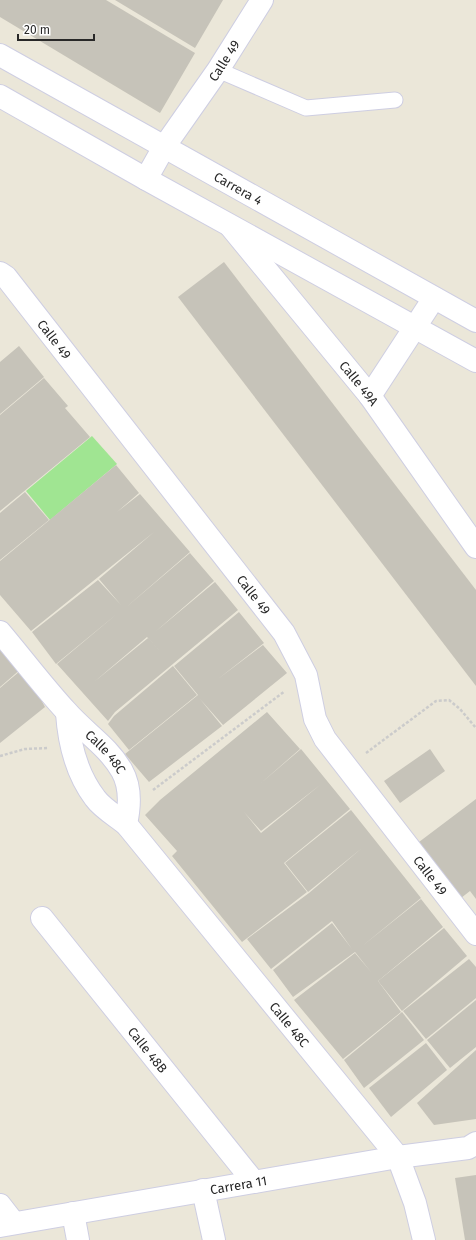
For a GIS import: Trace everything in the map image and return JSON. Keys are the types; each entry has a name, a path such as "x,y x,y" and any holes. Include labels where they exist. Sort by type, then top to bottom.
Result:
{"street":[{"name":"Calle 49","path":"146,179 164,147 218,70 262,0"},
{"name":"Carrera 4","path":"0,55 476,321"},
{"path":"0,96 231,227 476,361"},
{"name":"Calle 49A","path":"231,227 370,396 476,547"},
{"name":"Calle 49","path":"0,273 6,277 284,633 306,675 315,719 325,739 476,934"},
{"path":"370,396 434,298"},
{"name":"Calle 48C","path":"0,632 67,713 96,738 123,771 129,793 129,809 126,824"},
{"name":"Calle 48C","path":"67,713 74,759 95,799 126,824 398,1156 415,1203 424,1240"},
{"name":"Calle 48B","path":"42,918 254,1182"},
{"name":"Carrera 11","path":"7,1225 398,1156 468,1148 476,1143"},
{"path":"204,1190 214,1240"},
{"path":"0,1205 7,1225"},
{"path":"73,1213 78,1240"}],"lane":[{"path":"218,70 306,108 396,100"}],"path":[{"path":"152,791 306,675"},
{"path":"347,766 436,701 449,700 460,709 476,728"},
{"path":"0,756 25,749 72,748"}],"green space":[{"path":"92,436 117,464 50,520 26,491"}],"building":[{"path":"0,0 106,0 195,53 160,113 0,17"},
{"path":"115,0 223,0 195,48"},
{"path":"224,262 476,590 476,686 178,297"},
{"path":"19,346 44,377 0,414 0,362"},
{"path":"44,378 68,406 65,408 90,437 0,511 0,415"},
{"path":"116,465 139,493 117,512 140,494 190,552 124,609 190,553 214,581 155,632 215,582 238,610 115,712 108,721 57,664 118,613 56,664 32,632 98,580 121,605 99,579 154,532 31,631 0,595 0,561","holes":["147,637 148,638 94,682"]},
{"path":"25,492 49,520 0,560 0,513"},
{"path":"239,612 264,643 218,679 263,645 287,673 223,725 200,699 222,726 149,782 125,754 198,695 174,666"},
{"path":"0,642 22,668 0,687"},
{"path":"173,666 197,695 129,750 108,724 114,716"},
{"path":"20,671 38,694 45,707 0,743 0,688"},
{"path":"267,712 300,749 261,783 301,749 350,809 284,863 307,892 242,942 172,856 177,851 145,815 160,800","holes":["320,785 261,833 244,812 261,831"]},
{"path":"430,749 445,771 400,803 384,781"},
{"path":"476,799 476,899 470,891 461,898 419,842"},
{"path":"351,810 421,898 361,947 421,899 443,927 378,981 401,1012 343,1059 294,1000 355,953 371,972 355,952 293,997 273,970 332,923 352,949 332,921 271,969 247,939 309,893 362,848 308,892 285,863"},
{"path":"444,928 467,956 402,1011 378,981"},
{"path":"469,959 476,967 476,998 426,1039 403,1011"},
{"path":"476,1000 476,1047 450,1068 427,1040"},
{"path":"402,1012 424,1040 364,1088 344,1060"},
{"path":"426,1043 447,1070 391,1117 369,1088"},
{"path":"476,1050 476,1119 434,1125 417,1103"},
{"path":"476,1175 476,1240 465,1240 455,1178"}]}
